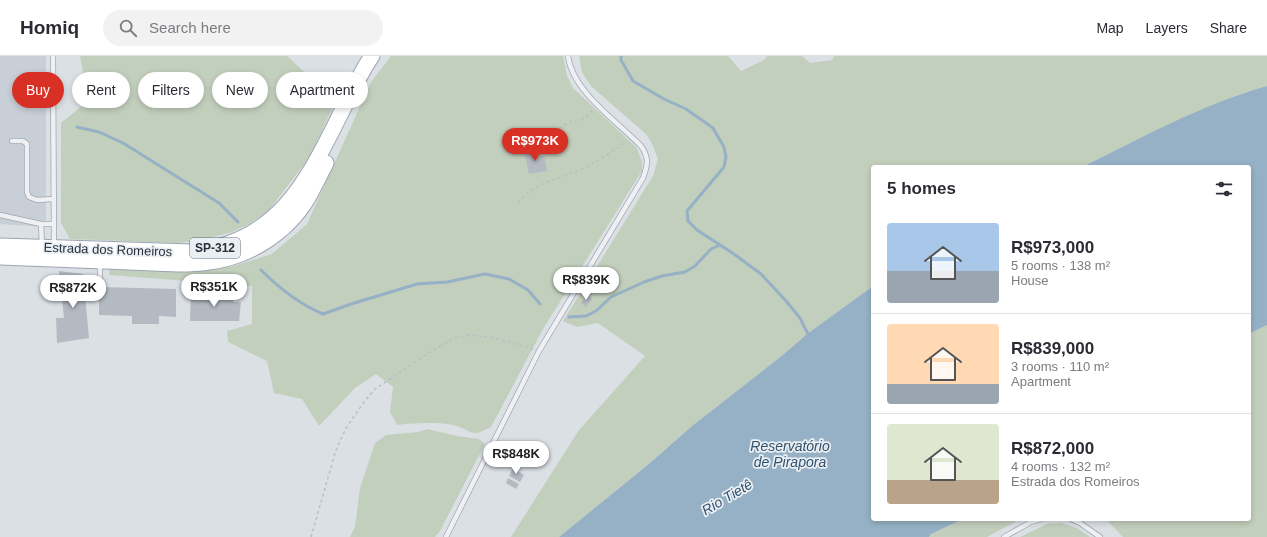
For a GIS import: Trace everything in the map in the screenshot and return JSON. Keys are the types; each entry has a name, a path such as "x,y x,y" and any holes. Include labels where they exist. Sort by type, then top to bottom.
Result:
{"main road":[{"name":"Estrada dos Romeiros","path":"362,72 372,56"},
{"name":"Estrada dos Romeiros","path":"0,246 192,252 222,246 236,241 252,233 279,212 297,192 310,173 343,108"},
{"name":"Estrada dos Romeiros","path":"0,257 176,263 209,262 226,259 241,254 260,245 289,223 308,199 335,144 347,108"}],"lane":[{"path":"48,248 54,224 52,56"},
{"path":"446,537 539,350 647,169 648,161 646,153 633,138 584,91 572,73 568,56"},
{"path":"12,141 23,141 27,144 27,192 29,197 38,200 54,199"},
{"path":"1,215 41,224 54,224"},
{"path":"41,224 48,248"},
{"path":"100,261 100,277"},
{"path":"1004,537 1034,521"},
{"path":"1076,521 1100,537"}],"path":[{"path":"544,146 550,134 570,122 585,118 598,105"},
{"path":"518,203 536,186 583,168 633,138"},
{"path":"311,537 336,450 346,428 375,389 438,347 456,338 472,335 495,338 539,350"}],"shaded area":[{"path":"0,56 46,56 46,72 12,72 12,108 46,108 46,227 0,224"}],"green space":[{"path":"80,56 287,56 304,72 276,72 276,108 333,108 309,158 269,210 249,224 232,232 205,239 179,243 70,239 61,223 61,123 79,108 130,108 130,72 83,72"},
{"path":"391,56 563,56 567,76 573,88 637,148 642,162 642,171 543,329 491,427 484,431 475,433 453,425 440,423 397,425 390,412 393,387 376,374 355,388 319,426 302,399 274,393 267,361 228,342 227,331 252,324 252,286 109,275 110,266 230,267 272,254 307,224 359,108 368,108 368,89 371,82"},
{"path":"579,56 728,56 741,71 764,60 767,56 802,56 810,63 832,60 834,56 1267,56 1267,86 1243,93 1190,115 1086,165 871,165 871,287 807,334 784,354 692,426 650,463 559,537 511,537 579,430 645,356 598,323 577,327 563,321 653,176 658,159 647,135 591,86 582,72"},
{"path":"1267,325 1267,537 1123,537 1108,521 1251,521 1251,333"},
{"path":"427,429 457,436 479,439 485,444 440,531 435,537 350,537 355,527 360,488 375,443 386,435 418,432"},
{"path":"959,521 1017,521 987,537 929,537 931,534"},
{"path":"1061,523 1077,528 1090,537 1020,537 1047,524"}],"water":[{"path":"1267,86 1267,325 1251,333 1251,165 1086,165 1150,133 1219,102"},
{"name":"Reservatório de Pirapora","path":"871,287 871,521 959,521 931,534 929,537 559,537 650,463 692,426 784,354 807,334"}],"building":[{"path":"536,148 538,157 544,156 547,171 529,174 524,151"},
{"path":"59,271 83,274 89,338 57,343 56,318 64,318"},
{"path":"99,287 176,289 176,317 159,316 159,324 132,324 132,316 99,315"},
{"path":"191,292 234,295 233,302 241,302 239,321 190,321"},
{"path":"587,295 592,299 586,307 581,303"},
{"path":"513,468 524,475 520,482 509,476"},
{"path":"508,478 519,484 516,489 506,483"}],"waterway":[{"path":"621,56 621,60 633,81 664,99 686,109 713,128 724,147 726,157 724,167 687,211 688,221 697,230 761,274 800,318 809,336"},
{"path":"77,127 99,132 123,143 219,203 238,222"},
{"path":"569,317 586,316 596,311 611,297 644,282 662,276 685,272 695,266 711,249 720,245"},
{"path":"261,270 290,295 306,306 323,314 417,284 447,282 485,274 509,279 528,290 540,304"}],"water label":[{"name":"Rio Tietê","path":"727,497"}]}
